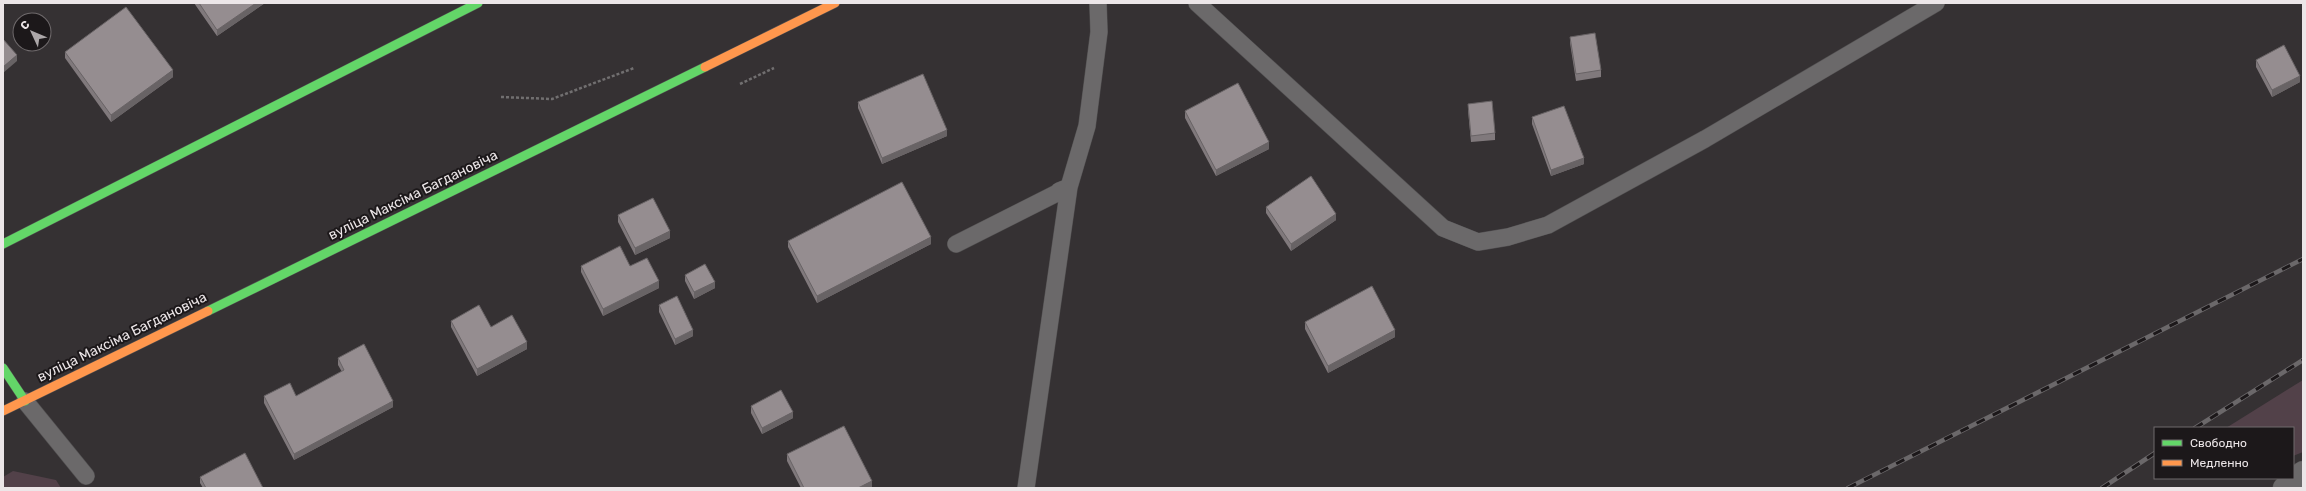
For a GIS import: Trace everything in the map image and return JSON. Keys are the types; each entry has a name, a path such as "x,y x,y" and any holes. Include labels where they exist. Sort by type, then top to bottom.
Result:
{"main road":[{"path":"3,244 478,3"},
{"name":"вуліца Максіма Багдановіча","path":"3,411 835,3"},
{"path":"3,368 24,401"}],"street":[{"path":"2284,488 2303,472"}],"lane":[{"path":"1026,488 1069,187 1087,126 1099,32 1098,3"},
{"path":"1197,3 1443,228 1478,242 1508,237 1548,225 1705,139 1936,3"},
{"path":"956,244 1069,187"},
{"path":"24,401 86,476"}],"path":[{"path":"501,97 552,99 641,64"}],"shaded area":[{"path":"2303,380 2303,452 2294,456 2294,427 2228,427"},
{"path":"13,471 56,480 61,488 3,488 3,477"}],"building":[{"path":"199,3 256,3 217,30"},
{"path":"126,7 173,70 111,115 65,52"},
{"path":"1595,33 1601,70 1576,74 1570,37"},
{"path":"3,39 12,49 12,52 14,52 17,55 3,67"},
{"path":"2284,45 2300,76 2272,90 2256,60"},
{"path":"923,74 947,130 882,158 858,102"},
{"path":"1238,83 1269,142 1216,170 1185,111"},
{"path":"1492,101 1495,133 1471,136 1468,104"},
{"path":"1564,106 1584,158 1551,170 1532,117"},
{"path":"1311,176 1336,214 1291,244 1266,207"},
{"path":"902,182 931,237 817,296 788,241"},
{"path":"653,198 670,231 635,248 618,215"},
{"path":"620,246 630,266 647,258 659,281 603,309 581,266"},
{"path":"705,264 715,282 694,292 685,275"},
{"path":"1372,286 1395,330 1328,366 1305,322"},
{"path":"677,296 693,330 675,339 659,305"},
{"path":"479,305 491,327 512,315 527,342 477,369 451,321"},
{"path":"364,344 393,401 294,454 264,396 290,383 296,396 344,370 338,358"},
{"path":"781,390 793,412 762,428 751,406"},
{"path":"844,426 872,481 858,488 804,488 787,454"},
{"path":"245,453 263,488 206,488 200,477"}],"railway":[{"path":"1848,488 2303,259"},
{"path":"2197,427 2303,360"},
{"path":"2102,488 2154,454"}],"traffic: fast":[{"path":"3,244 478,3"},
{"path":"208,311 705,67"},
{"path":"3,368 25,401"}],"traffic: slow":[{"path":"705,67 835,3"},
{"path":"3,411 208,311"}]}
